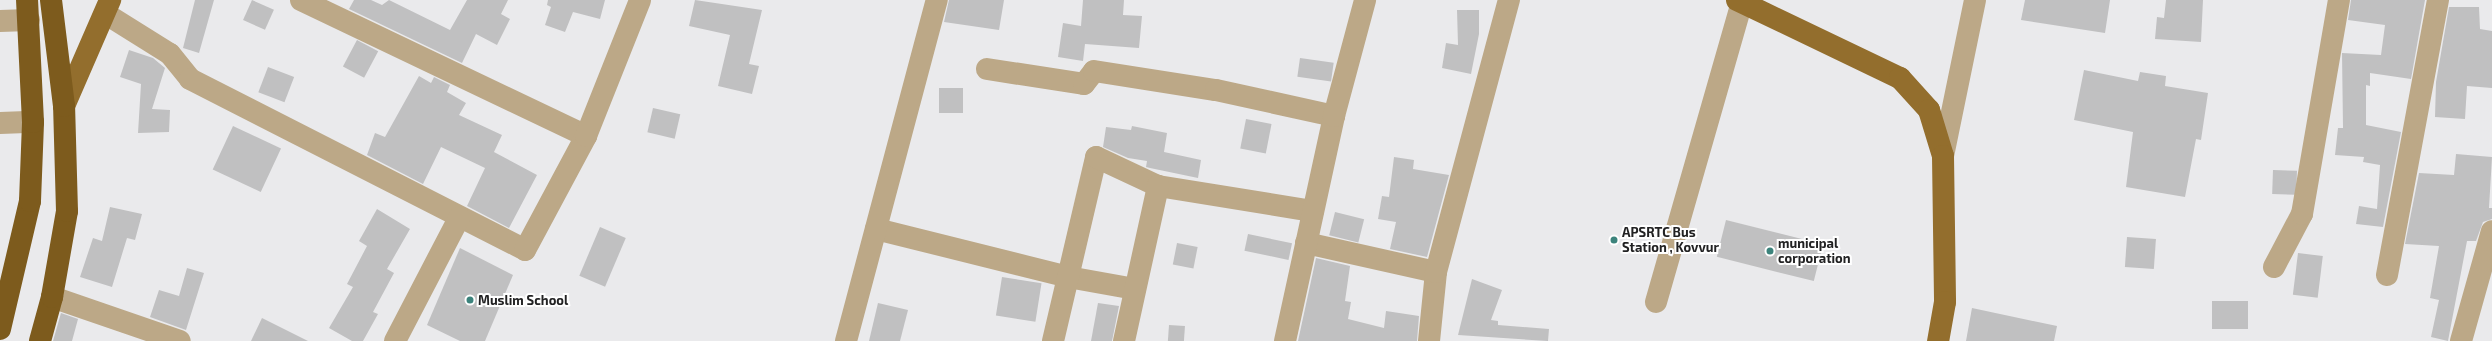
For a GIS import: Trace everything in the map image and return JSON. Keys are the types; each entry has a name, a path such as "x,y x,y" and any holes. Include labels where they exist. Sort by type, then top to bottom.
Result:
{"highway":[{"path":"40,341 52,297 67,211 64,106 51,0"},
{"path":"0,329 30,201 32,122 28,10"}],"main road":[{"path":"1740,2 1900,78 1929,110 1943,156 1945,302 1938,341"},
{"path":"64,106 108,7"}],"street":[{"path":"301,0 586,136"},
{"path":"108,7 170,54 190,79 459,218 525,250 586,136 640,0"},
{"path":"846,341 937,0"},
{"path":"1285,341 1334,116 1365,0"},
{"path":"1429,341 1436,272 1509,0"},
{"path":"1943,156 1974,0"},
{"path":"2274,267 2302,214 2339,0"},
{"path":"2387,276 2438,0"},
{"path":"1656,302 1740,2"},
{"path":"0,21 28,10"},
{"path":"987,69 1084,84 1094,71 1216,90 1334,116"},
{"path":"0,123 32,122"},
{"path":"1053,341 1096,157 1158,186 1313,211"},
{"path":"1124,341 1134,289 1158,186"},
{"path":"395,341 459,218"},
{"path":"876,229 1068,277 1134,289"},
{"path":"2461,341 2492,231"},
{"path":"1306,243 1436,272"},
{"path":"52,297 180,341"}],"building":[{"path":"195,0 214,0 199,53 183,48"},
{"path":"252,0 274,10 265,30 243,20"},
{"path":"354,0 371,0 382,5 389,0 450,30 467,0 508,0 501,14 510,19 497,45 476,34 462,63 349,9"},
{"path":"548,0 605,0 600,19 573,12 565,32 545,25 551,7 547,5"},
{"path":"695,0 762,10 749,64 759,66 752,94 718,86 730,35 689,26"},
{"path":"949,0 1004,0 999,30 944,22"},
{"path":"1083,0 1124,0 1123,15 1142,16 1139,48 1085,44 1083,61 1058,57 1063,23 1081,26"},
{"path":"2025,0 2110,0 2105,33 2021,20"},
{"path":"2166,0 2203,0 2201,42 2155,39 2157,17 2164,18"},
{"path":"2351,0 2425,0 2411,79 2370,73 2370,86 2366,85 2366,125 2401,132 2383,227 2356,224 2359,206 2377,209 2380,165 2363,162 2364,157 2335,155 2338,128 2343,128 2342,53 2381,55 2385,25 2348,20"},
{"path":"2449,7 2479,7 2480,29 2492,31 2492,88 2467,86 2465,119 2435,117 2436,82"},
{"path":"1457,10 1479,10 1479,34 1471,74 1442,68 1446,43 1458,45"},
{"path":"357,40 378,51 364,78 343,66"},
{"path":"129,50 153,58 165,68 152,109 170,110 169,132 138,133 141,84 120,77"},
{"path":"1300,58 1334,63 1331,82 1297,77"},
{"path":"268,67 294,77 284,102 258,92"},
{"path":"2084,70 2138,81 2140,72 2166,76 2165,86 2208,93 2201,140 2196,139 2185,197 2126,187 2133,132 2074,120"},
{"path":"419,76 431,83 434,77 450,85 447,92 466,103 459,115 502,135 494,152 537,175 509,228 467,206 485,168 441,147 423,184 367,155 375,133 385,137"},
{"path":"939,88 963,88 963,113 939,113"},
{"path":"653,108 680,114 675,139 647,132"},
{"path":"1246,119 1272,124 1266,153 1240,148"},
{"path":"233,126 281,148 261,192 213,170"},
{"path":"1132,126 1167,133 1164,152 1201,160 1198,178 1146,167 1147,161 1128,158 1103,147 1106,127 1131,130"},
{"path":"2456,154 2492,157 2489,208 2492,208 2492,219 2483,222 2476,241 2467,241 2448,341 2431,337 2439,300 2430,298 2439,246 2405,244 2419,173 2454,175"},
{"path":"1394,157 1414,160 1413,169 1449,175 1427,257 1390,249 1396,222 1378,219 1382,196 1389,197"},
{"path":"2273,170 2297,171 2296,195 2272,194"},
{"path":"110,207 142,214 135,240 127,238 112,287 80,277 93,238 102,241"},
{"path":"377,209 410,229 387,269 394,273 373,312 378,314 363,341 352,341 329,328 353,287 347,284 367,246 359,241"},
{"path":"1335,212 1364,219 1358,243 1329,235"},
{"name":"municipal corporation","path":"1726,220 1823,244 1814,281 1717,257"},
{"path":"600,227 626,238 605,287 579,276"},
{"path":"1248,234 1292,243 1288,260 1244,251"},
{"path":"2127,237 2156,239 2154,269 2125,267"},
{"path":"1177,243 1198,247 1193,269 1173,265"},
{"name":"Muslim School","path":"460,248 513,275 485,341 460,341 427,325"},
{"path":"2298,253 2323,256 2318,298 2293,295"},
{"path":"1316,258 1350,266 1345,301 1351,302 1348,319 1384,328 1386,311 1419,316 1417,341 1298,341"},
{"path":"187,268 204,273 186,330 150,317 159,290 179,296"},
{"path":"1002,277 1042,283 1035,322 996,316"},
{"path":"1472,279 1502,290 1491,320 1498,321 1498,325 1549,329 1548,341 1458,335"},
{"path":"2212,301 2248,301 2248,329 2212,329"},
{"path":"878,303 908,310 900,341 869,341"},
{"path":"1098,303 1119,306 1112,341 1091,341"},
{"path":"1972,308 2057,326 2054,341 1966,341"},
{"path":"61,313 78,319 72,341 53,341"},
{"path":"262,318 308,341 251,341"},
{"path":"1169,325 1185,326 1184,341 1168,341"}],"place":[{"name":"APSRTC Bus Station , Kovvur","path":"1614,240"},
{"name":"municipal corporation","path":"1770,251"},
{"name":"Muslim School","path":"470,300"}]}
